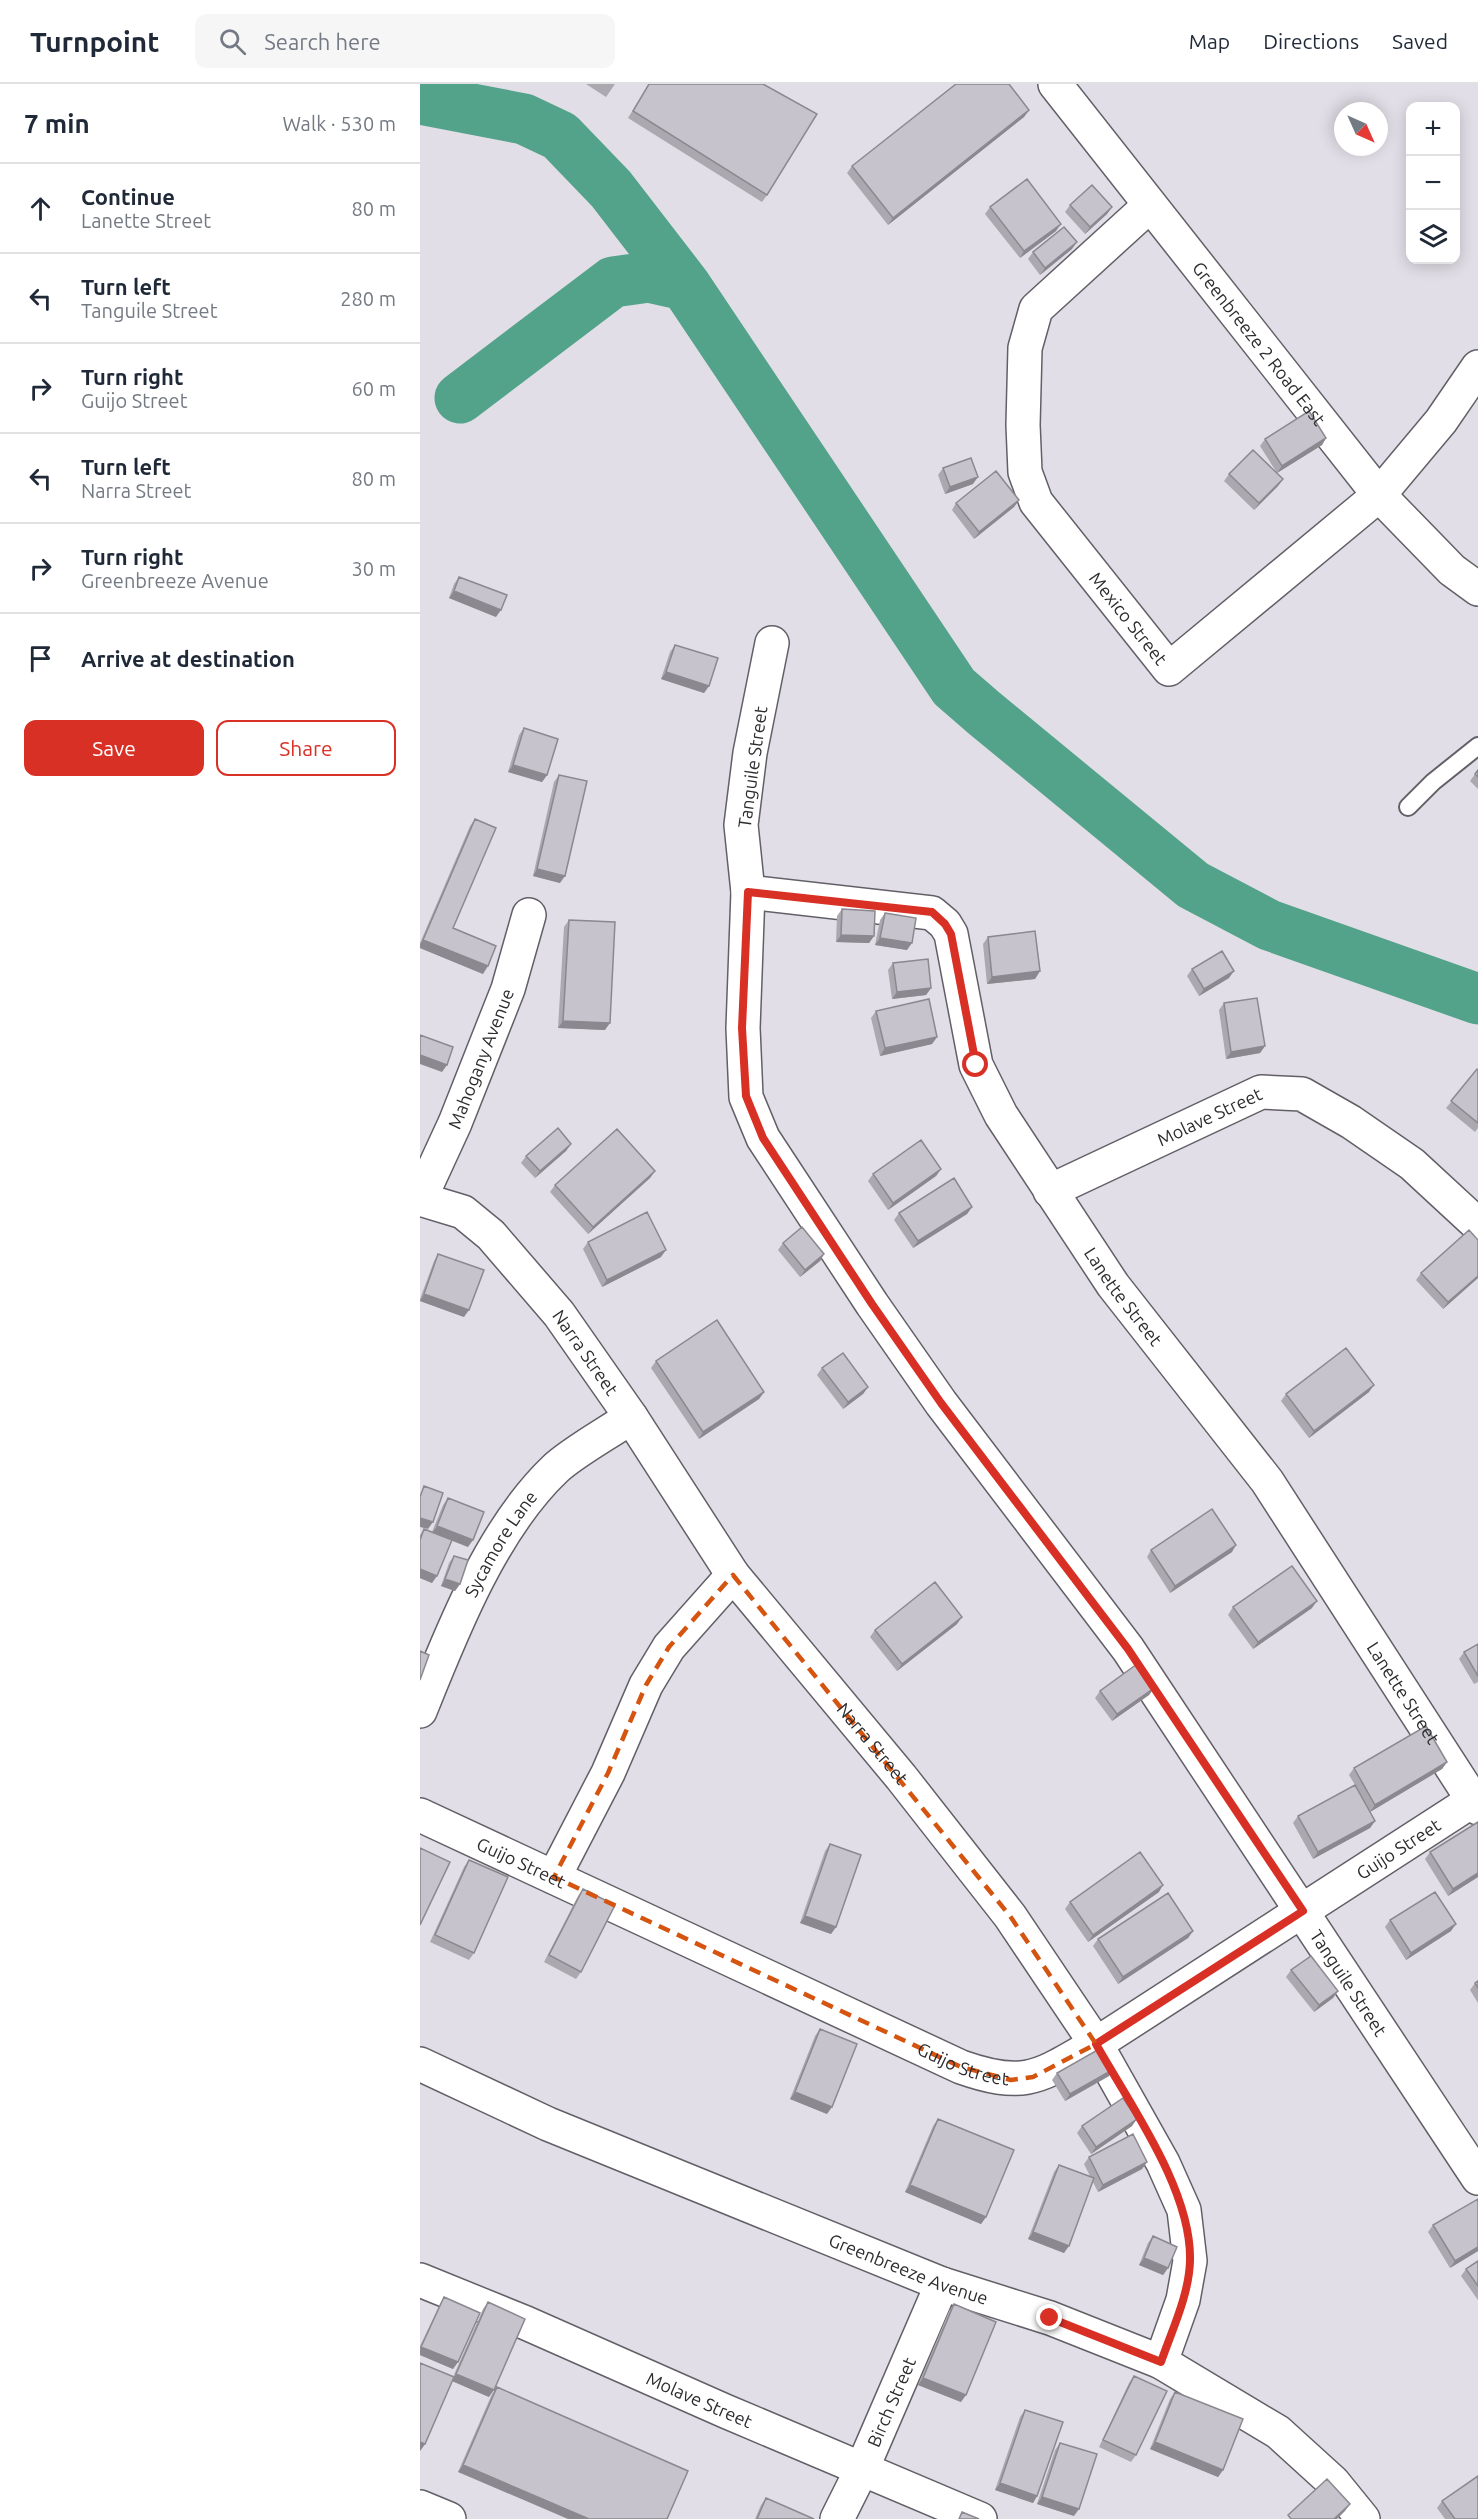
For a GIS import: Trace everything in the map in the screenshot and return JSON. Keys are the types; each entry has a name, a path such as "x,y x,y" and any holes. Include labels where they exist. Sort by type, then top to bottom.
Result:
{"street":[{"name":"Greenbreeze 2 Road East","path":"1066,88 1149,206 1379,495 1452,570 1478,589"},
{"name":"Mexico Street","path":"1149,206 1036,309 1025,348 1024,472 1036,502 1169,669 1379,495 1441,421 1478,367"},
{"name":"Tanguile Street","path":"772,643 750,753 741,825 748,892 742,1028 746,1096 763,1138 872,1304 941,1403 1128,1649 1478,2178"},
{"name":"Lanette Street","path":"748,892 932,912 945,924 951,934 976,1065 1001,1115 1113,1285 1267,1481 1476,1802"},
{"name":"Mahogany Avenue","path":"420,1199 455,1123 508,989 529,915"},
{"name":"Molave Street","path":"1050,1191 1261,1092 1302,1094 1351,1122 1412,1164 1478,1225"},
{"name":"Narra Street","path":"420,1199 463,1212 491,1235 559,1314 631,1417 733,1575 901,1777 1010,1916 1096,2044 1163,2163 1184,2210 1190,2260 1183,2300 1161,2362"},
{"name":"Sycamore Lane","path":"420,1711 477,1581 510,1523 556,1468 631,1417"},
{"path":"554,1876 608,1773 646,1684 669,1647 733,1575"},
{"name":"Guijo Street","path":"420,1815 961,2067 987,2076 1011,2080 1033,2077 1096,2044 1476,1802"},
{"name":"Greenbreeze Avenue","path":"420,2064 548,2124 942,2284 1050,2318 1161,2362 1278,2432 1333,2482 1363,2519"},
{"name":"Molave Street","path":"420,2280 526,2323 725,2411 980,2519"},
{"name":"Birch Street","path":"837,2519 862,2469 942,2284"},
{"path":"420,2507 449,2519"}],"lane":[{"path":"1408,807 1432,782 1478,746"}],"highlighted area":[{"path":"733,1575 1010,1916 1096,2044 1033,2077 1011,2080 961,2067 554,1877 608,1773 646,1685 669,1647"}],"building":[{"path":"649,84 763,84 817,114 767,195 633,111"},
{"path":"956,84 1009,84 1029,110 893,218 852,166"},
{"path":"1027,179 1061,224 1024,251 990,207"},
{"path":"1092,185 1112,207 1090,227 1070,205"},
{"path":"1064,227 1077,242 1045,268 1033,252"},
{"path":"1309,411 1326,438 1282,466 1265,439"},
{"path":"1253,450 1283,479 1259,503 1229,474"},
{"path":"971,458 978,477 950,487 943,468"},
{"path":"996,471 1019,500 979,532 956,503"},
{"path":"459,577 507,595 501,610 454,591"},
{"path":"675,645 718,658 709,686 666,672"},
{"path":"524,728 558,739 547,775 513,765"},
{"path":"559,775 587,781 565,876 537,869"},
{"path":"475,819 496,828 453,928 496,946 488,966 423,940"},
{"path":"842,909 875,911 874,936 841,935"},
{"path":"885,913 916,918 912,943 880,938"},
{"path":"569,920 615,922 610,1023 563,1021"},
{"path":"1035,931 1040,971 992,977 988,937"},
{"path":"1222,951 1234,971 1204,989 1192,969"},
{"path":"928,959 931,988 897,992 893,963"},
{"path":"1257,998 1265,1046 1231,1052 1224,1003"},
{"path":"929,999 937,1037 885,1048 876,1011"},
{"path":"420,1035 453,1047 447,1065 420,1055"},
{"path":"1478,1070 1478,1123 1451,1101"},
{"path":"558,1128 571,1144 540,1171 526,1156"},
{"path":"617,1129 655,1171 593,1227 555,1185"},
{"path":"921,1140 941,1169 893,1203 873,1174"},
{"path":"954,1178 972,1207 918,1241 899,1213"},
{"path":"647,1212 666,1250 607,1280 588,1242"},
{"path":"802,1227 824,1254 805,1270 783,1243"},
{"path":"1469,1230 1478,1240 1478,1276 1448,1302 1421,1273"},
{"path":"438,1254 484,1270 469,1310 424,1294"},
{"path":"717,1320 764,1392 703,1432 656,1361"},
{"path":"1346,1348 1374,1385 1314,1431 1286,1394"},
{"path":"843,1353 868,1387 848,1402 822,1368"},
{"path":"424,1486 443,1493 433,1522 420,1518 420,1497"},
{"path":"448,1498 484,1512 473,1540 437,1526"},
{"path":"1212,1509 1236,1545 1175,1586 1151,1550"},
{"path":"424,1529 452,1540 437,1576 420,1569 420,1540"},
{"path":"454,1556 468,1560 460,1584 445,1579"},
{"path":"1292,1566 1317,1601 1258,1642 1233,1607"},
{"path":"935,1582 962,1617 902,1664 875,1630"},
{"path":"1478,1644 1478,1676 1464,1652"},
{"path":"420,1651 429,1655 420,1680"},
{"path":"1137,1664 1154,1688 1117,1714 1100,1691"},
{"path":"1426,1726 1447,1762 1375,1805 1354,1768"},
{"path":"1355,1785 1375,1821 1318,1852 1298,1816"},
{"path":"1478,1822 1478,1873 1453,1889 1430,1852"},
{"path":"830,1844 861,1855 836,1927 805,1916"},
{"path":"420,1848 450,1862 420,1925"},
{"path":"1140,1852 1163,1885 1093,1935 1070,1902"},
{"path":"469,1860 508,1877 474,1953 435,1935"},
{"path":"583,1889 615,1905 581,1972 549,1955"},
{"path":"1435,1892 1456,1924 1411,1953 1390,1920"},
{"path":"1168,1893 1193,1931 1123,1977 1098,1939"},
{"path":"1311,1956 1338,1991 1319,2005 1291,1970"},
{"path":"820,2029 857,2044 832,2107 795,2092"},
{"path":"1101,2048 1114,2069 1070,2094 1057,2073"},
{"path":"1123,2098 1137,2119 1096,2147 1082,2126"},
{"path":"938,2119 1014,2150 986,2217 910,2185"},
{"path":"1133,2134 1147,2162 1103,2185 1089,2157"},
{"path":"1059,2165 1094,2178 1069,2246 1033,2232"},
{"path":"1478,2199 1478,2247 1455,2261 1433,2225"},
{"path":"1153,2236 1177,2247 1168,2268 1144,2258"},
{"path":"1478,2261 1478,2286 1466,2269"},
{"path":"444,2297 480,2313 458,2362 421,2347"},
{"path":"488,2302 525,2319 494,2390 456,2374"},
{"path":"954,2304 996,2322 966,2395 923,2378"},
{"path":"420,2363 454,2377 425,2444 420,2442"},
{"path":"1134,2376 1167,2391 1136,2455 1103,2440"},
{"path":"497,2387 688,2471 667,2519 589,2519 463,2465"},
{"path":"1175,2392 1243,2419 1223,2470 1155,2442"},
{"path":"1025,2410 1063,2422 1037,2496 1000,2483"},
{"path":"1060,2443 1097,2454 1079,2509 1042,2497"},
{"path":"1478,2476 1478,2519 1455,2519 1442,2501"},
{"path":"1327,2479 1350,2504 1334,2519 1291,2519 1288,2515"},
{"path":"766,2498 814,2519 757,2519"},
{"path":"962,2512 979,2519 959,2519"}],"waterway":[{"path":"420,99 524,119 560,136 611,189 685,285 954,687 984,713 1193,885 1269,925 1478,999"},
{"path":"460,398 613,282 649,277 685,285"}],"route":[{"path":"976,1065 951,934 945,924 932,912 748,892 742,1028 746,1096 763,1138 872,1304 941,1403 1128,1649 1303,1911 1096,2044 1163,2163 1184,2210 1190,2260 1183,2300 1161,2362 1050,2318"}]}
